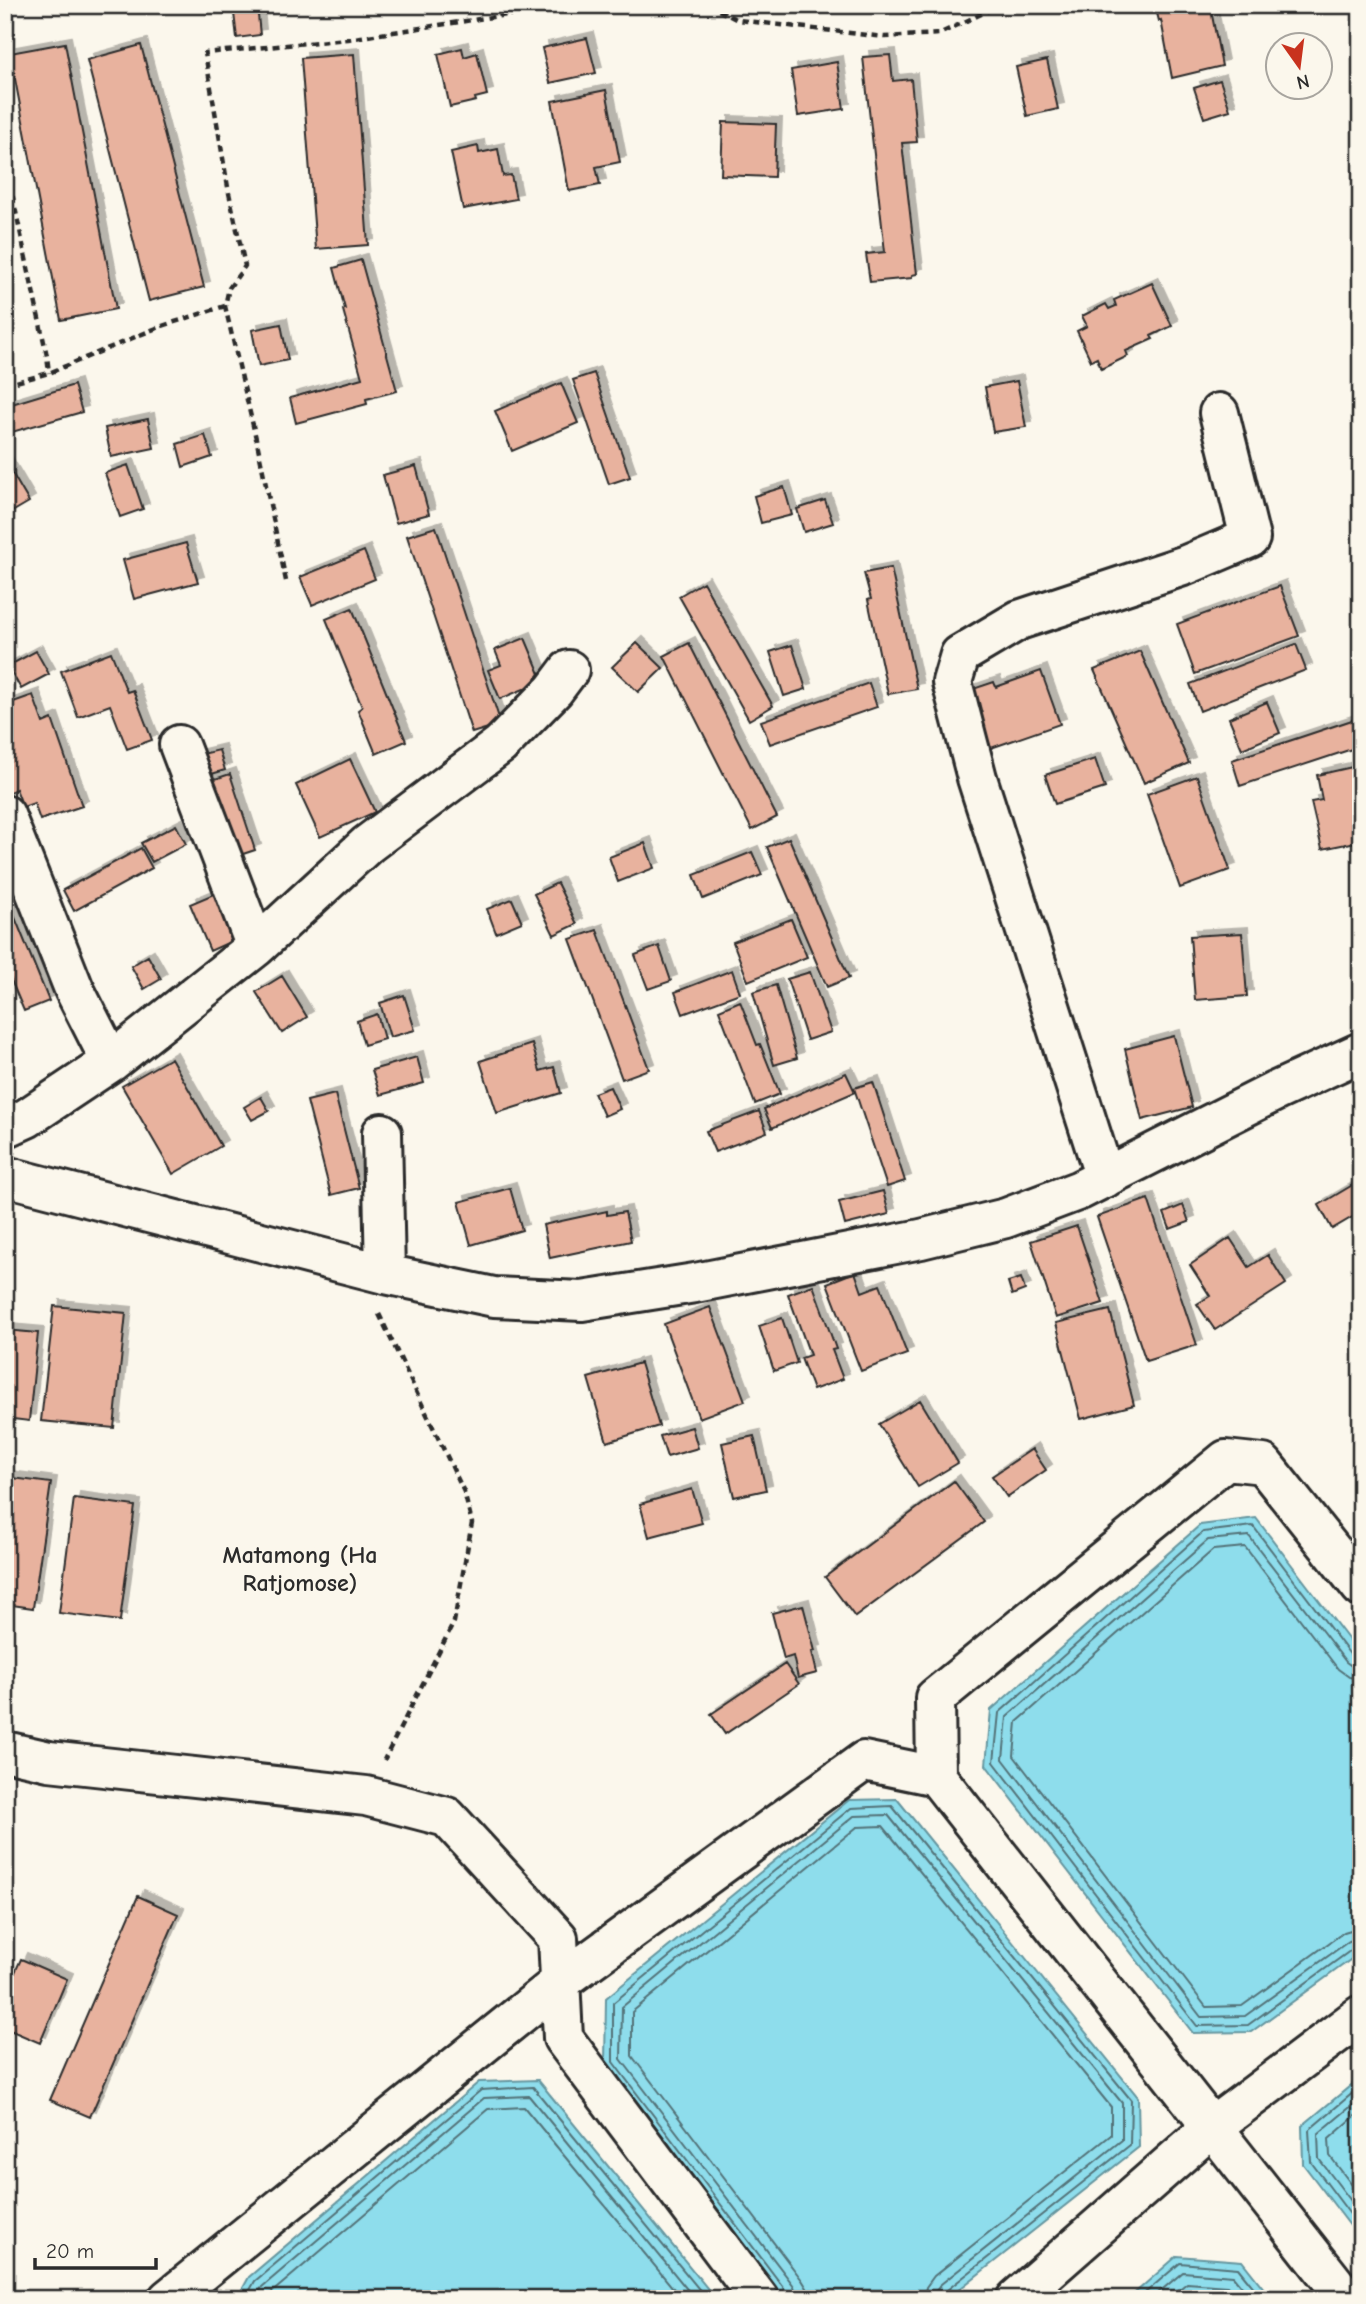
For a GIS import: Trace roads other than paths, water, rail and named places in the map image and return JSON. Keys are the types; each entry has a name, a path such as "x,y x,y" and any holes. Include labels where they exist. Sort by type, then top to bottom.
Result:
{"street":[{"path":"1105,1178 977,778 952,682 960,655 1019,620 1186,565 1250,538 1219,413"},
{"path":"5,1128 27,1118 111,1062 256,947 368,844 500,745 554,690 569,670"},
{"path":"179,744 256,947"},
{"path":"5,815 74,989 111,1062"},
{"path":"5,1176 371,1270 494,1297 582,1301 695,1283 921,1239 1006,1218 1080,1190 1276,1090 1361,1052"},
{"path":"371,1270 382,1133"},
{"path":"1346,2299 936,1776 936,1698 1226,1460 1263,1464 1361,1587"},
{"path":"5,1751 49,1761 366,1796 447,1817 558,1938 563,2038 759,2299"},
{"path":"168,2299 559,1983 864,1761 936,1776"},
{"path":"1016,2299 1212,2127 1361,2015"}],"water":[{"path":"1256,1518 1361,1656 1361,1952 1251,2032 1193,2033 986,1765 991,1710 1200,1525"},
{"path":"897,1799 1138,2097 1139,2147 947,2299 783,2299 605,2064 606,1998 849,1800"},
{"path":"1361,2077 1361,2240 1303,2164 1302,2126"},
{"path":"538,2080 716,2299 237,2299 249,2277 479,2082"},
{"path":"1177,2256 1242,2261 1272,2299 1128,2299"}],"district":[{"name":"Matamong (Ha Ratjomose)","path":"300,1569"}]}
